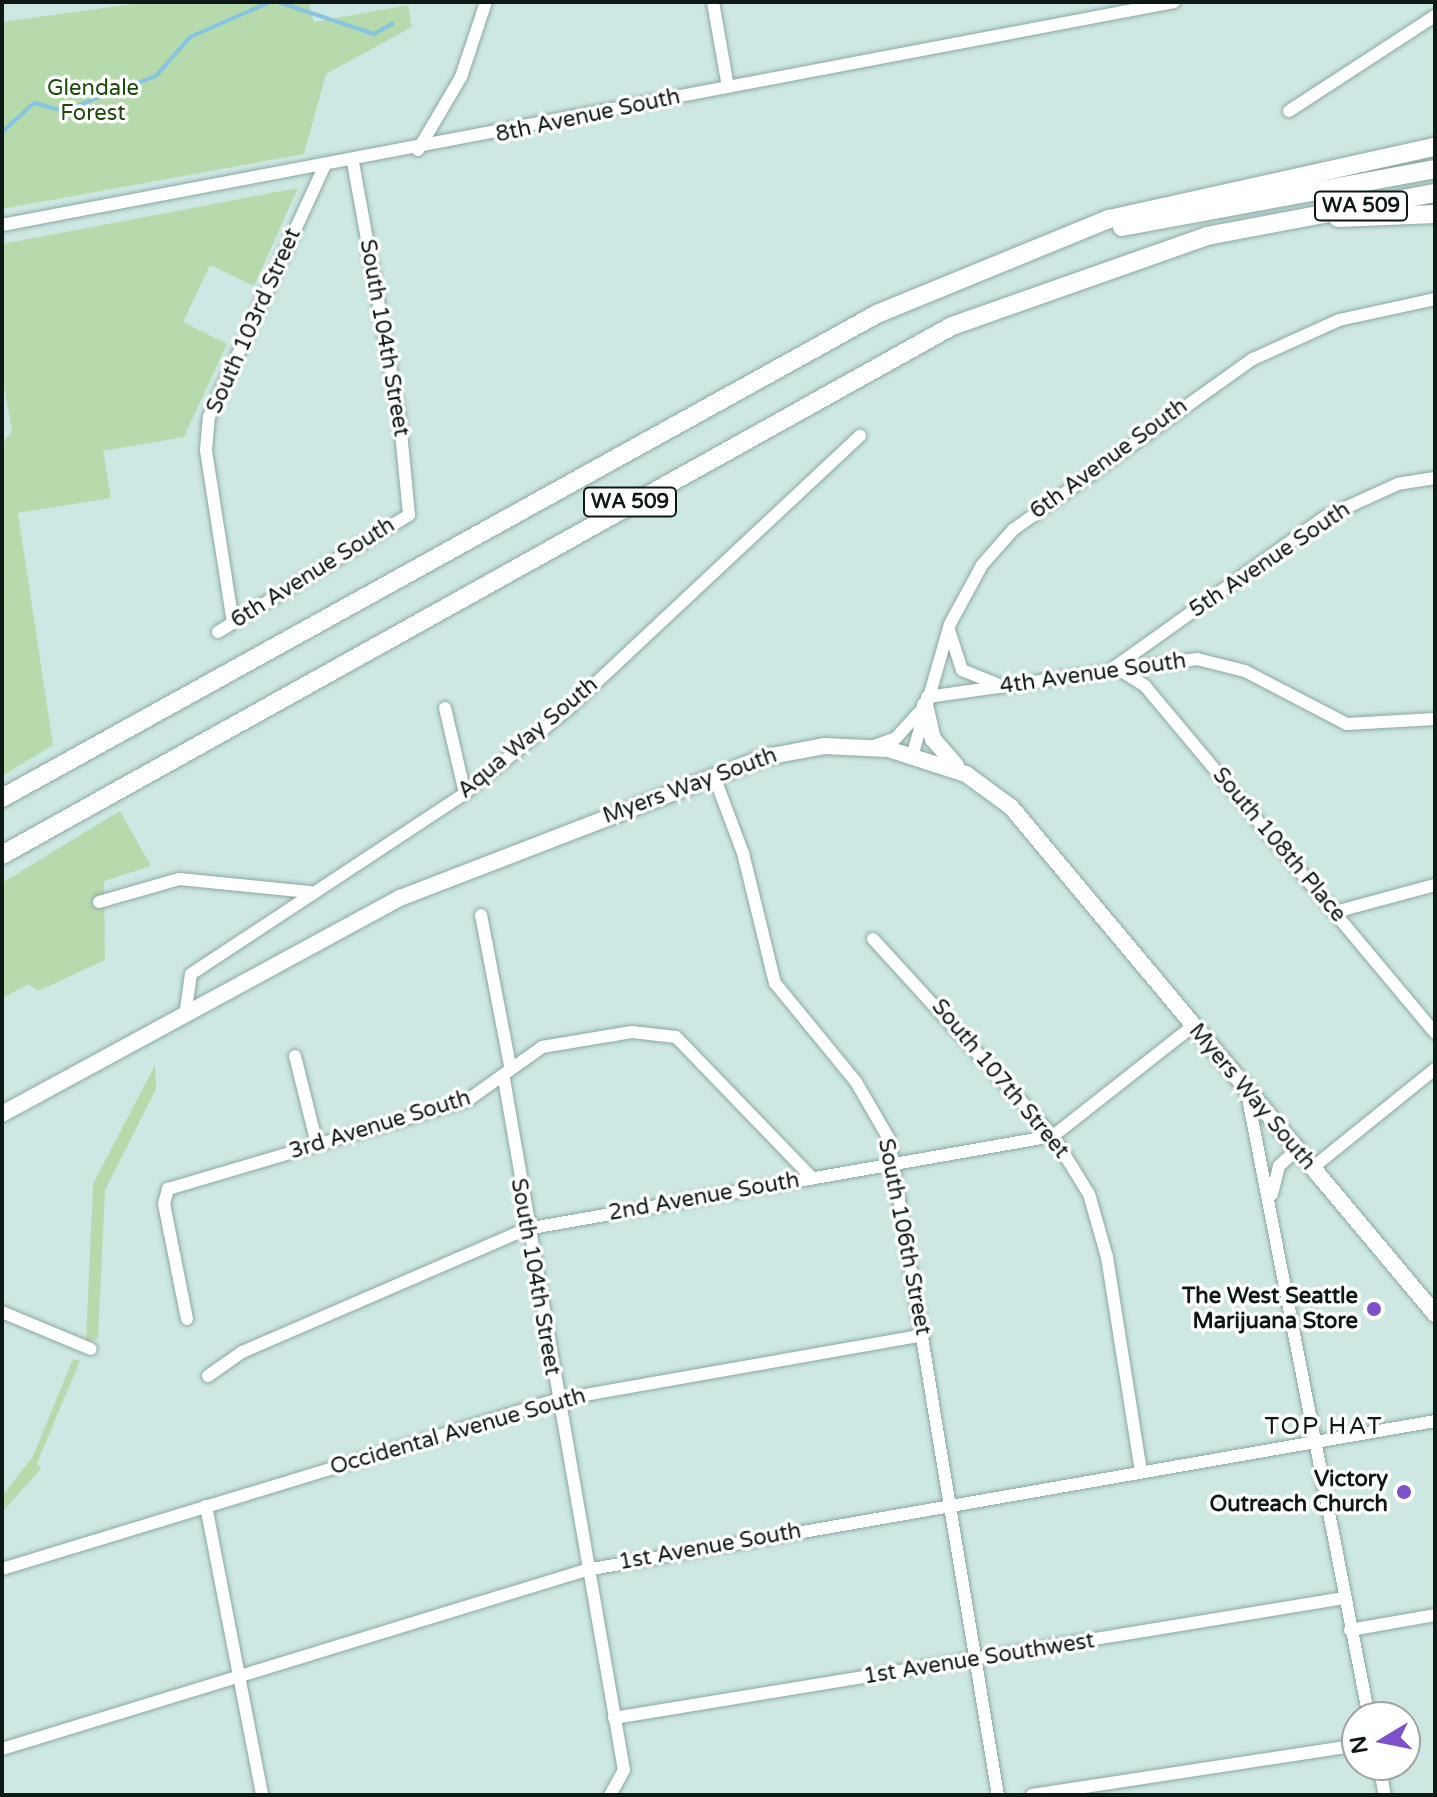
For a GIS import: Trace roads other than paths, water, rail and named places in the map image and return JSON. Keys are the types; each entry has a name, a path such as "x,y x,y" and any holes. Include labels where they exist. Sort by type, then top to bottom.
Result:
{"highway":[{"path":"967,275 1171,202 1435,147"},
{"name":"WA 509","path":"2,798 804,353 967,275 1122,227 1435,169"},
{"name":"WA 509","path":"2,855 952,326 1114,263 1287,218 1435,193"},
{"path":"1287,218 1435,214"}],"main road":[{"path":"926,701 933,739 966,774"},
{"name":"Myers Way South","path":"2,1114 186,1009 400,898 714,776 784,752 857,746 913,753 966,774 1029,826 1247,1093 1435,1314"}],"street":[{"path":"418,150 461,77 486,2"},
{"path":"713,2 728,87"},
{"name":"8th Avenue South","path":"2,225 418,150 1174,2"},
{"path":"1289,111 1435,16"},
{"name":"South 104th Street","path":"353,162 400,421 409,515"},
{"name":"South 103rd Street","path":"233,623 206,450 209,417 324,167"},
{"name":"6th Avenue South","path":"913,753 950,624 982,565 1013,530 1199,394 1313,330 1435,299"},
{"name":"Aqua Way South","path":"186,1009 191,974 309,892 465,793 568,709 860,436"},
{"name":"5th Avenue South","path":"1115,667 1325,517 1398,484 1435,478"},
{"name":"6th Avenue South","path":"218,632 409,515"},
{"path":"950,624 950,648 962,670 1007,686"},
{"name":"4th Avenue South","path":"926,701 1115,667 1197,659 1245,671 1347,724 1435,719"},
{"name":"South 108th Place","path":"1115,667 1145,686 1435,1033"},
{"path":"857,746 896,738 926,701"},
{"path":"445,708 465,793"},
{"name":"South 106th Street","path":"714,776 743,853 772,975 877,1114 895,1163 998,1795"},
{"path":"99,902 179,879 309,892"},
{"path":"1335,912 1435,885"},
{"name":"South 104th Street","path":"481,915 507,1072 526,1229 624,1770 614,1791"},
{"name":"South 107th Street","path":"873,939 1053,1136 1097,1214 1141,1472"},
{"name":"2nd Avenue South","path":"208,1376 242,1352 526,1229 1053,1136 1193,1026"},
{"name":"3rd Avenue South","path":"187,1319 165,1195 172,1187 468,1100 542,1047 632,1032 676,1037 811,1177"},
{"path":"295,1056 317,1144"},
{"path":"1311,1169 1435,1069"},
{"path":"1247,1093 1366,1701"},
{"path":"1274,1221 1275,1174 1296,1150"},
{"path":"2,1312 91,1349"},
{"name":"Occidental Avenue South","path":"2,1569 556,1400 923,1335"},
{"name":"1st Avenue South","path":"2,1749 586,1570 952,1503 1435,1421"},
{"path":"206,1506 262,1795"},
{"name":"1st Avenue Southwest","path":"614,1718 1344,1598"},
{"path":"1350,1630 1435,1615"},
{"path":"1032,1795 1341,1747"}],"waterway":[{"path":"2,132 34,103 63,111 156,76 190,37 270,2"},
{"path":"278,2 374,34 392,24"}],"place":[{"name":"The West Seattle Marijuana Store","path":"1374,1309"},
{"name":"Victory Outreach Church","path":"1404,1492"}],"district":[{"name":"TOP HAT","path":"1324,1427"}],"park label":[{"name":"Glendale Forest","path":"93,100"}]}
